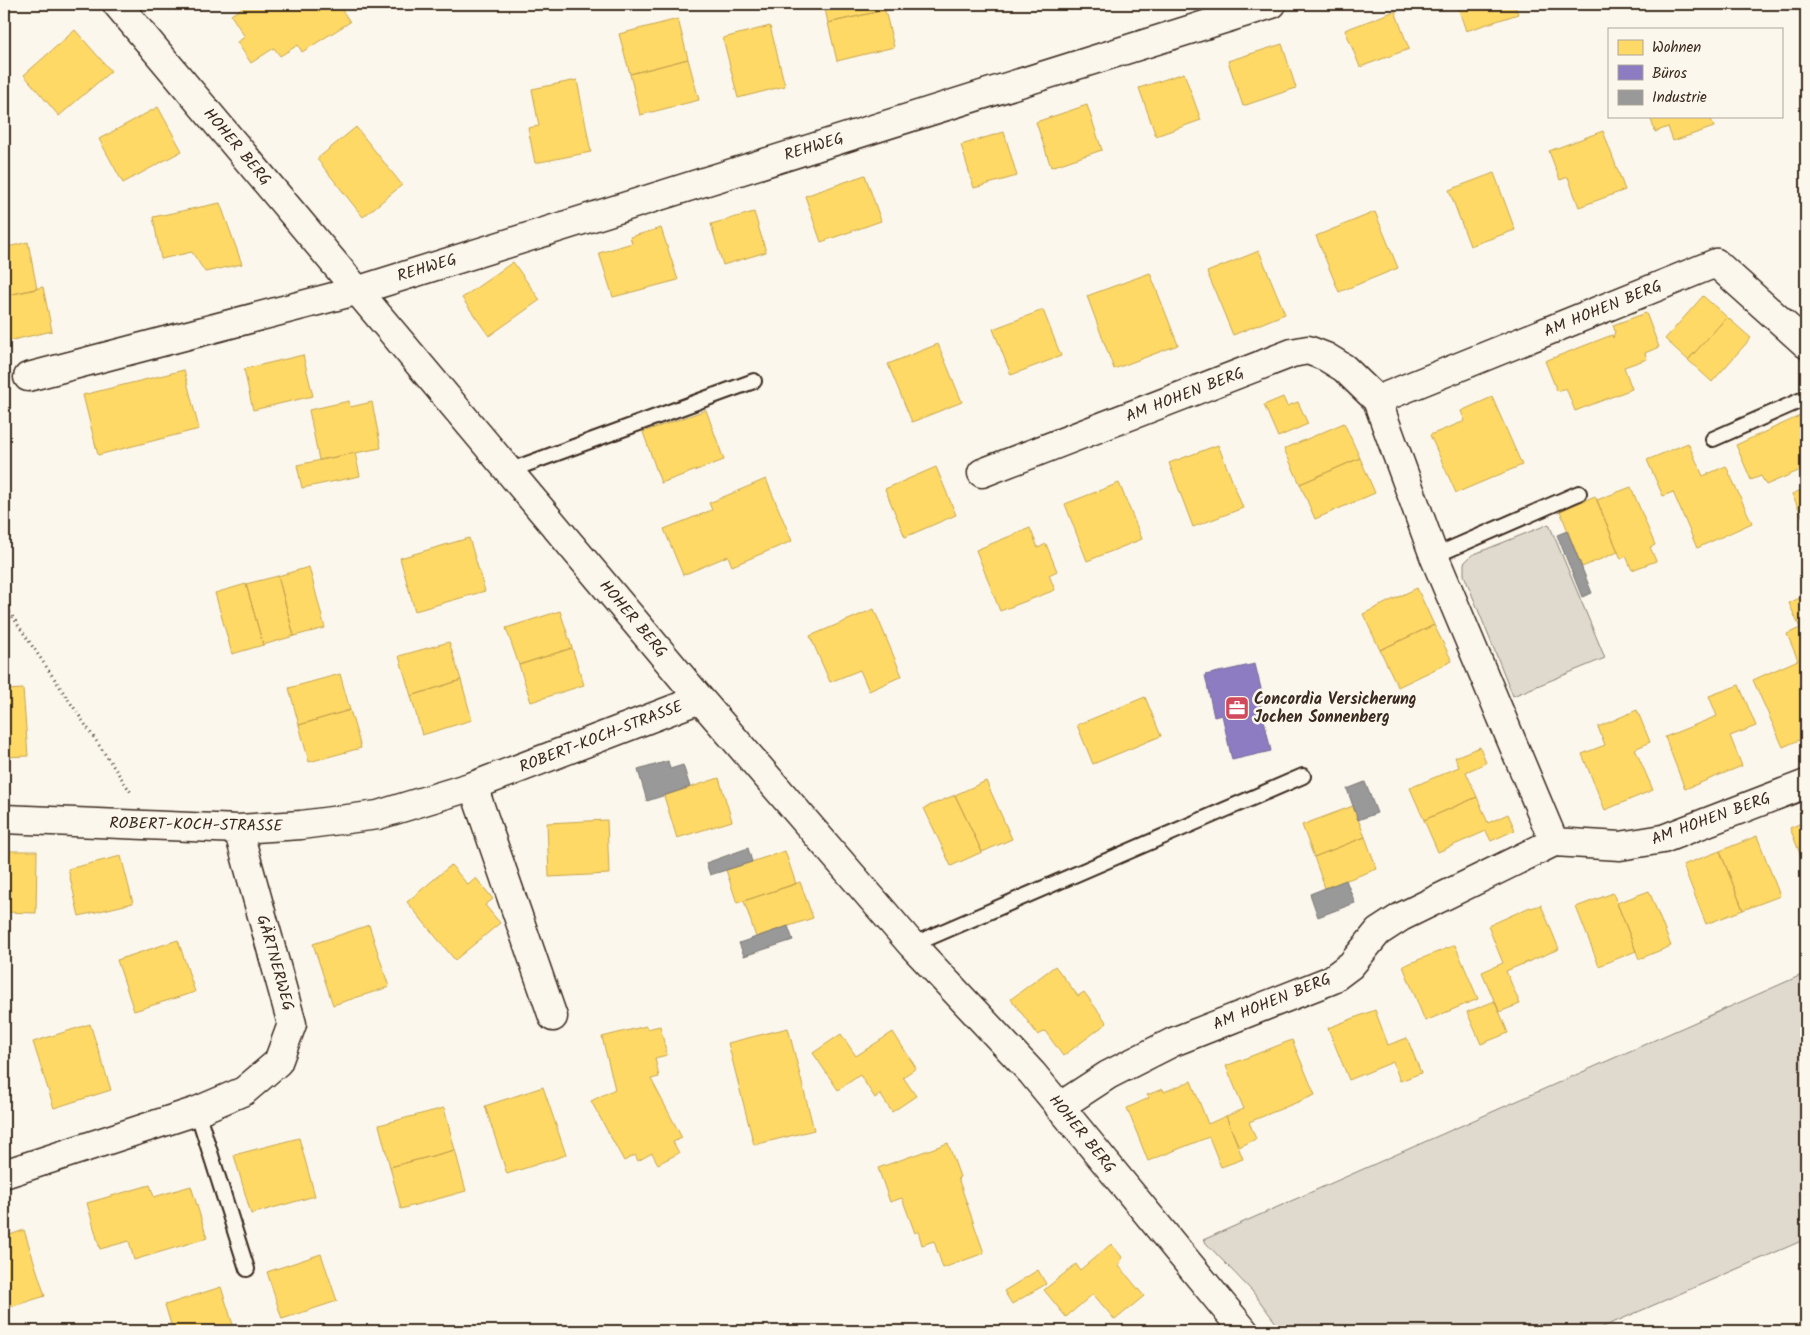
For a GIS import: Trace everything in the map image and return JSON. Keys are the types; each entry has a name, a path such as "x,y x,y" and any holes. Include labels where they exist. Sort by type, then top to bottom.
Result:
{"street":[{"name":"HOHER BERG","path":"117,4 700,699 912,945 1032,1073 1244,1331"},
{"name":"REHWEG","path":"356,291 1272,4"},
{"name":"AM HOHEN BERG","path":"1377,400 1716,263 1806,344"},
{"path":"28,377 356,291"},
{"name":"AM HOHEN BERG","path":"982,473 1292,354 1308,350 1344,368 1377,400 1434,556 1554,842"},
{"name":"ROBERT-KOCH-STRASSE","path":"4,820 238,829 302,825 378,815 473,786 700,699"},
{"name":"AM HOHEN BERG","path":"1059,1107 1108,1075 1173,1042 1331,980 1351,965 1378,932 1401,917 1554,842 1620,846 1663,839 1806,784"},
{"path":"473,786 553,1017"},
{"name":"GÄRTNERWEG","path":"4,1174 197,1111 244,1091 278,1062 292,1024 238,829"}],"lane":[{"path":"508,471 754,381"},
{"path":"1713,439 1806,398"},
{"path":"1434,556 1579,493"},
{"path":"912,945 1303,776"},
{"path":"197,1111 247,1269"}],"path":[{"path":"4,604 154,825"}],"shaded area":[{"path":"1549,524 1605,658 1513,696 1464,575 1464,563 1472,555"},
{"path":"1806,973 1806,1239 1594,1331 1282,1331 1252,1291 1203,1240"}],"building: Wohnen":[{"path":"248,4 338,4 350,22 302,52 298,45 280,56 274,48 251,63 237,42 245,37 231,15"},
{"path":"824,4 884,4 885,10 828,23"},
{"path":"1457,4 1514,4 1518,14 1466,31"},
{"path":"885,10 894,47 837,61 828,23"},
{"path":"1395,11 1409,49 1360,67 1345,30"},
{"path":"678,19 688,59 630,74 619,34"},
{"path":"770,26 785,86 738,98 723,38"},
{"path":"75,30 111,71 59,116 24,75"},
{"path":"1282,44 1296,88 1243,106 1228,61"},
{"path":"688,59 699,100 640,115 630,74"},
{"path":"1184,73 1201,120 1156,136 1139,88"},
{"path":"577,80 591,152 535,163 528,128 539,126 532,89"},
{"path":"1087,105 1102,150 1051,167 1036,122"},
{"path":"158,107 182,151 123,183 99,139"},
{"path":"1651,118 1711,118 1714,127 1673,141 1668,127 1655,132"},
{"path":"356,127 402,185 363,217 317,159"},
{"path":"1603,131 1625,190 1579,207 1568,177 1560,180 1549,151"},
{"path":"1004,132 1017,176 974,188 961,145"},
{"path":"1494,173 1515,230 1470,246 1449,190"},
{"path":"865,175 881,221 821,242 805,196"},
{"path":"220,203 242,264 205,272 192,252 161,259 153,217"},
{"path":"754,212 766,252 723,265 711,224"},
{"path":"1375,212 1398,268 1339,292 1316,236"},
{"path":"661,228 678,280 613,297 599,253 632,243 630,237"},
{"path":"28,242 37,289 4,296 4,248"},
{"path":"1259,251 1285,314 1233,335 1207,272"},
{"path":"513,262 540,300 489,336 462,298"},
{"path":"1150,273 1178,345 1114,369 1087,296"},
{"path":"43,287 52,331 4,342 4,296"},
{"path":"1703,296 1727,317 1688,360 1665,339"},
{"path":"1043,310 1061,356 1011,375 993,329"},
{"path":"1646,313 1659,347 1645,353 1647,359 1624,367 1632,389 1575,411 1566,388 1557,391 1545,361 1612,335 1613,338 1615,331 1613,325"},
{"path":"1727,317 1751,338 1712,382 1688,360"},
{"path":"938,344 962,402 912,422 888,364"},
{"path":"303,355 313,396 253,410 244,369"},
{"path":"184,370 199,429 98,455 83,395"},
{"path":"1283,397 1287,406 1298,402 1308,424 1278,437 1264,405"},
{"path":"1492,397 1522,465 1456,493 1430,435 1465,421 1461,411"},
{"path":"349,401 350,407 372,402 381,448 319,460 309,410"},
{"path":"706,410 724,460 661,483 643,432"},
{"path":"1802,415 1806,425 1806,477 1803,469 1766,485 1761,476 1751,480 1736,445"},
{"path":"1344,423 1360,458 1300,484 1284,449"},
{"path":"1688,443 1703,476 1726,466 1752,523 1697,548 1673,492 1663,496 1647,460"},
{"path":"1218,445 1243,508 1193,527 1169,463"},
{"path":"355,453 360,476 302,488 297,465"},
{"path":"1360,458 1375,493 1315,519 1300,484"},
{"path":"936,467 956,515 905,537 885,489"},
{"path":"766,479 792,541 732,566 728,556 683,575 664,529 712,510 709,503"},
{"path":"1119,483 1142,539 1087,561 1065,504"},
{"path":"1631,487 1655,545 1650,547 1656,561 1632,570 1626,556 1621,559 1597,500"},
{"path":"1806,488 1806,516 1803,518 1792,494"},
{"path":"1595,496 1618,552 1582,567 1560,511"},
{"path":"1030,528 1038,548 1046,544 1057,571 1049,575 1055,590 1000,611 976,550"},
{"path":"469,538 485,591 415,611 400,558"},
{"path":"309,567 325,628 294,636 278,576"},
{"path":"278,576 294,636 263,645 246,584"},
{"path":"246,584 263,645 232,654 215,593"},
{"path":"1417,588 1434,625 1380,650 1363,614"},
{"path":"1806,595 1806,737 1783,747 1753,680 1798,660 1787,634 1800,628 1789,603"},
{"path":"874,609 902,676 869,691 860,670 830,682 810,636"},
{"path":"560,611 572,648 519,665 506,628"},
{"path":"1434,625 1452,661 1398,687 1380,650"},
{"path":"449,642 461,680 411,696 399,656"},
{"path":"572,648 584,685 531,702 519,665"},
{"path":"340,674 350,710 299,725 289,688"},
{"path":"461,680 472,720 422,735 411,696"},
{"path":"1739,685 1756,726 1730,736 1742,766 1685,789 1665,737 1717,716 1709,696"},
{"path":"23,689 28,756 4,757 4,690"},
{"path":"1145,697 1161,736 1093,764 1077,725"},
{"path":"350,710 361,748 309,762 299,725"},
{"path":"1637,710 1650,742 1635,749 1653,790 1605,810 1582,754 1605,745 1598,727"},
{"path":"1480,747 1486,763 1466,772 1477,797 1424,820 1410,788 1459,767 1455,757"},
{"path":"719,778 732,821 677,838 664,796"},
{"path":"986,781 1012,839 982,852 955,795"},
{"path":"955,795 982,852 951,866 924,808"},
{"path":"1477,797 1488,823 1508,814 1515,830 1491,841 1486,831 1438,852 1424,820"},
{"path":"1353,806 1365,837 1314,857 1302,825"},
{"path":"607,820 609,874 549,877 547,823"},
{"path":"1806,821 1806,869 1790,828"},
{"path":"1757,836 1780,896 1743,910 1720,851"},
{"path":"1365,837 1377,869 1325,888 1314,857"},
{"path":"4,851 37,851 36,913 4,912"},
{"path":"785,851 796,884 737,903 726,870"},
{"path":"1720,851 1743,910 1706,924 1683,865"},
{"path":"121,856 133,903 79,916 68,869"},
{"path":"451,865 468,885 476,878 493,899 485,905 500,923 455,960 407,902"},
{"path":"800,882 813,918 756,937 744,901"},
{"path":"1649,891 1671,946 1639,959 1617,903"},
{"path":"1613,893 1636,951 1599,966 1576,907"},
{"path":"1541,905 1559,949 1506,971 1520,1004 1499,1012 1482,972 1503,963 1488,926 1530,907"},
{"path":"369,925 389,987 333,1005 313,944"},
{"path":"178,940 195,992 134,1011 117,960"},
{"path":"1455,945 1478,999 1425,1021 1403,966"},
{"path":"1055,966 1078,996 1084,992 1107,1023 1063,1056 1045,1031 1038,1035 1011,999"},
{"path":"1495,1001 1508,1033 1481,1044 1467,1012"},
{"path":"1375,1010 1388,1045 1407,1038 1421,1073 1400,1081 1393,1062 1349,1080 1328,1028"},
{"path":"90,1024 111,1090 54,1108 33,1042"},
{"path":"646,1026 647,1029 660,1026 667,1055 655,1058 659,1077 651,1079 682,1138 673,1142 679,1153 658,1164 652,1153 638,1161 635,1155 624,1161 591,1101 615,1089 602,1037"},
{"path":"788,1028 814,1130 754,1145 728,1043"},
{"path":"893,1032 916,1068 903,1077 916,1096 892,1112 880,1094 875,1098 860,1075 838,1090 813,1053 841,1034 856,1056"},
{"path":"1292,1040 1315,1095 1249,1122 1256,1139 1239,1147 1226,1116 1244,1109 1226,1066"},
{"path":"1191,1081 1208,1124 1226,1116 1243,1159 1221,1167 1209,1137 1148,1161 1127,1108 1149,1098 1147,1095 1163,1089 1164,1092"},
{"path":"543,1087 566,1155 507,1174 485,1106"},
{"path":"444,1108 455,1150 390,1167 379,1125"},
{"path":"299,1138 315,1196 251,1214 234,1155"},
{"path":"948,1143 984,1253 943,1268 934,1241 922,1245 918,1231 915,1233 902,1198 890,1202 878,1168"},
{"path":"455,1150 466,1191 401,1209 390,1167"},
{"path":"150,1185 154,1197 191,1186 207,1238 134,1260 129,1241 100,1249 87,1203"},
{"path":"24,1230 45,1296 4,1309 4,1237"},
{"path":"1111,1244 1122,1257 1119,1266 1144,1296 1115,1320 1093,1294 1066,1317 1044,1290 1076,1264 1080,1270"},
{"path":"321,1254 337,1301 282,1319 267,1272"},
{"path":"1038,1270 1046,1284 1012,1304 1004,1291"},
{"path":"221,1287 235,1331 173,1331 165,1305"}],"building: Büros":[{"name":"Concordia Versicherung Jochen Sonnenberg","path":"1255,664 1264,701 1260,702 1271,751 1232,760 1222,715 1214,717 1205,675"}],"building: Industrie":[{"path":"1567,531 1592,593 1582,597 1557,535"},
{"path":"668,761 670,769 683,765 690,787 647,801 638,770"},
{"path":"1365,782 1377,813 1358,820 1347,789"},
{"path":"748,848 752,862 710,875 706,863"},
{"path":"1346,880 1355,903 1318,917 1310,894"},
{"path":"788,926 793,940 744,956 739,943"}],"place":[{"name":"Concordia Versicherung Jochen Sonnenberg","path":"1237,708"}]}
